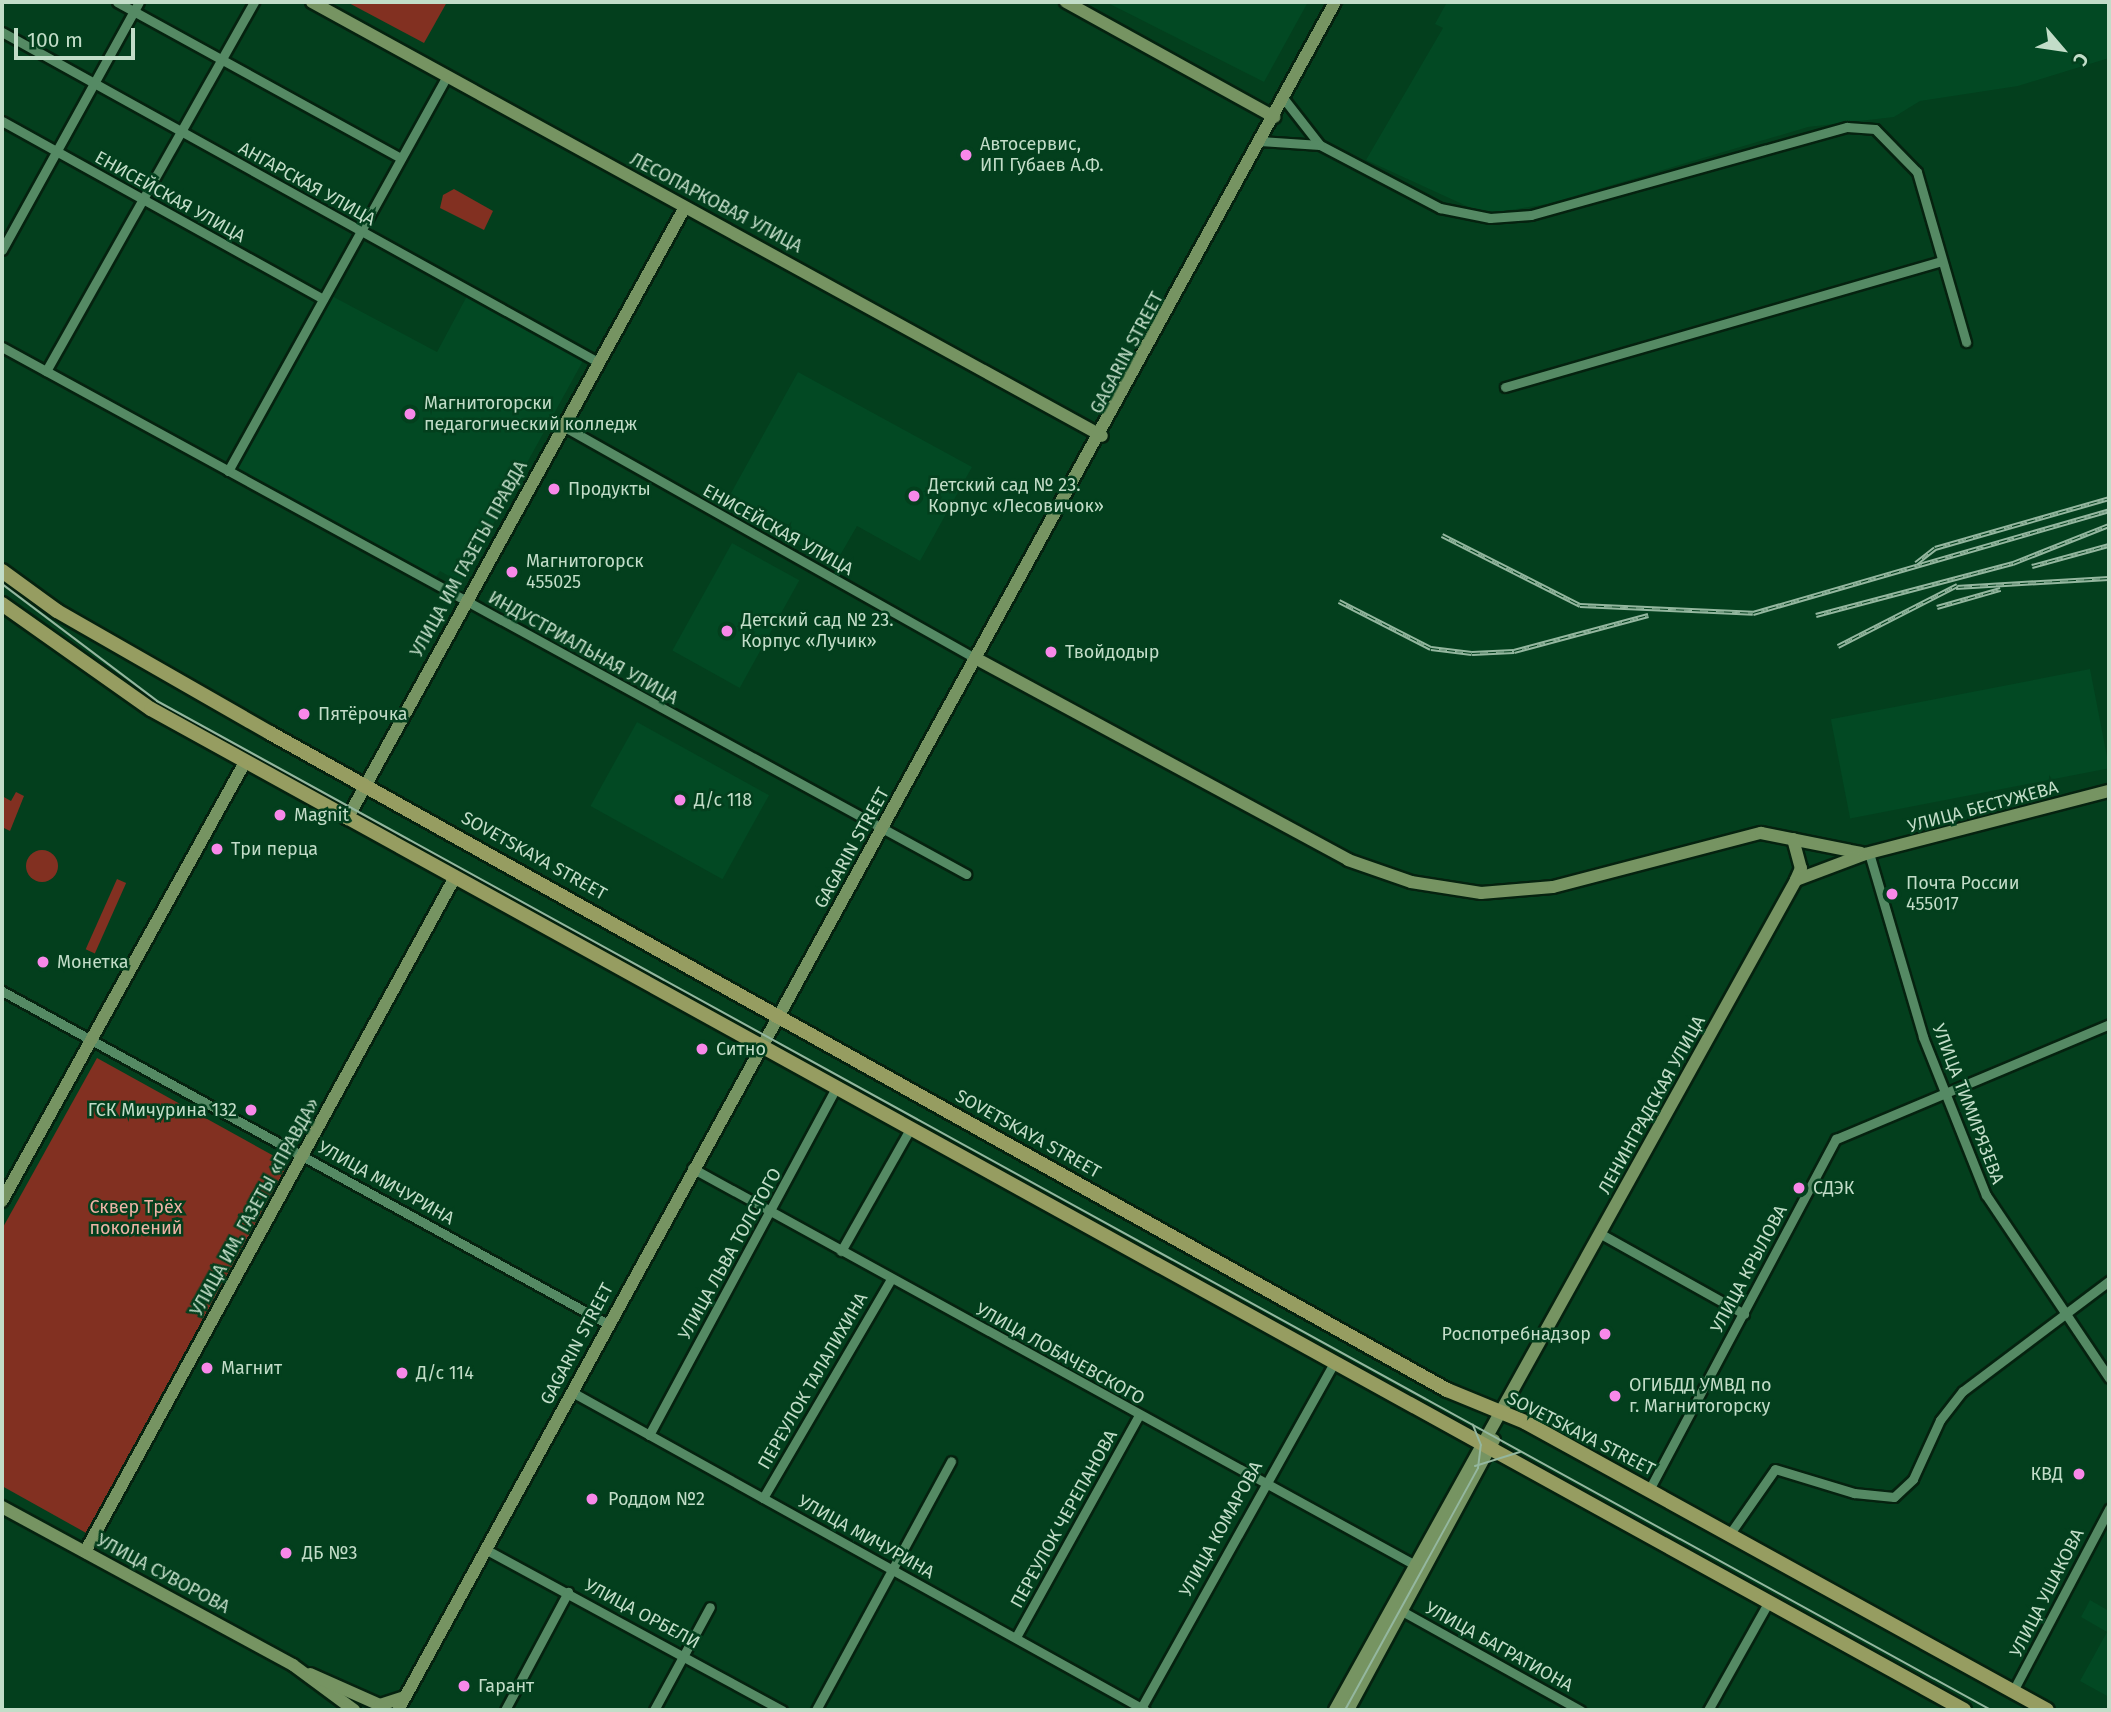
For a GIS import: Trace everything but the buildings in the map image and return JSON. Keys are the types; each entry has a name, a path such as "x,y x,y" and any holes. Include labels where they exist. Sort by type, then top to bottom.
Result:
{"main road":[{"name":"ЛЕСОПАРКОВАЯ УЛИЦА","path":"312,2 1102,436"},
{"path":"1066,2 1274,117"},
{"name":"GAGARIN STREET","path":"398,1710 692,1168 1102,436 1335,2"},
{"name":"УЛИЦА ИМ ГАЗЕТЫ ПРАВДА","path":"346,819 685,207"},
{"name":"SOVETSKAYA STREET","path":"2,571 57,611 777,1017 1447,1390 1504,1413 1649,1490 2047,1710"},
{"path":"2,604 141,703 346,819 1964,1710"},
{"path":"977,659 1348,860 1411,882 1514,892 1600,877 1761,833 1867,853"},
{"path":"2,1201 245,762"},
{"name":"УЛИЦА БЕСТУЖЕВА","path":"1867,853 2109,791"},
{"path":"1793,839 1801,868 1796,880"},
{"path":"1796,880 1867,853"},
{"name":"УЛИЦА ИМ. ГАЗЕТЫ «ПРАВДА»","path":"85,1552 455,877"},
{"name":"ЛЕНИНГРАДСКАЯ УЛИЦА","path":"1348,1710 1485,1448 1796,880"},
{"name":"ЛЕНИНГРАДСКАЯ УЛИЦА","path":"1335,1710 1415,1565 1485,1448"},
{"name":"УЛИЦА СУВОРОВА","path":"2,1507 306,1673 359,1698 380,1705 405,1697"},
{"name":"УЛИЦА СУВОРОВА","path":"306,1673 354,1710"},
{"name":"УЛИЦА СУВОРОВА","path":"359,1698 369,1710"}],"street":[{"path":"117,2 136,6 223,60 401,158"},
{"path":"46,371 145,201 254,2"},
{"path":"2,250 136,6"},
{"name":"АНГАРСКАЯ УЛИЦА","path":"2,32 598,362"},
{"path":"228,471 323,299 357,229 446,77"},
{"path":"1284,99 1320,145"},
{"name":"ЕНИСЕЙСКАЯ УЛИЦА","path":"2,121 323,299"},
{"path":"1260,141 1320,145 1440,208 1490,218 1531,215 1847,127 1875,129 1917,172 1966,342"},
{"path":"1505,387 1941,261"},
{"name":"ИНДУСТРИАЛЬНАЯ УЛИЦА","path":"2,347 966,874"},
{"name":"ЕНИСЕЙСКАЯ УЛИЦА","path":"563,426 977,659"},
{"name":"УЛИЦА ТИМИРЯЗЕВА","path":"1867,853 1945,1091 1986,1195 2109,1378"},
{"name":"УЛИЦА МИЧУРИНА","path":"2,990 608,1324"},
{"name":"УЛИЦА КРЫЛОВА","path":"1649,1490 1836,1139 2109,1024"},
{"name":"УЛИЦА ЛЬВА ТОЛСТОГО","path":"649,1435 772,1212 836,1088"},
{"path":"841,1251 910,1129"},
{"name":"УЛИЦА ЛОБАЧЕВСКОГО","path":"692,1168 1415,1565"},
{"path":"1601,1234 1744,1314"},
{"name":"ПЕРЕУЛОК ТАЛАЛИХИНА","path":"763,1498 891,1279"},
{"path":"1729,1535 1775,1469 1854,1493 1894,1497 1913,1479 1940,1420 1963,1391 2109,1281"},
{"name":"УЛИЦА КОМАРОВА","path":"1142,1709 1263,1483 1333,1364"},
{"name":"УЛИЦА МИЧУРИНА","path":"572,1392 1142,1709"},
{"name":"ПЕРЕУЛОК ЧЕРЕПАНОВА","path":"1016,1637 1139,1415"},
{"path":"816,1710 890,1568 951,1461"},
{"name":"УЛИЦА УШАКОВА","path":"2013,1691 2108,1514"},
{"name":"УЛИЦА ОРБЕЛИ","path":"485,1549 685,1654 782,1710"},
{"path":"505,1710 568,1592"},
{"path":"1708,1710 1768,1603"},
{"path":"654,1710 710,1607"},
{"name":"УЛИЦА БАГРАТИОНА","path":"1402,1611 1580,1710"}],"shaded area":[{"path":"1106,2 1308,2 1264,82"},
{"path":"1447,2 2109,2 2109,58 2018,86 1920,101 1894,117 1808,127 1548,204 1484,214 1366,160 1443,28 1435,24"},
{"name":"Магнитогорски педагогический колледж","path":"330,295 437,352 467,296 584,359 461,583 440,571 436,577 236,470"},
{"path":"798,372 972,467 920,561 857,526 835,564 725,504"},
{"name":"Детский сад № 23. Корпус «Лучик»","path":"732,543 799,580 740,688 672,651"},
{"path":"2090,669 2109,768 1850,819 1831,719"},
{"name":"Д/с 118","path":"637,722 769,795 723,879 590,806"},
{"path":"2090,1600 2109,1611 2109,1697 2080,1681 2107,1632 2081,1617"}],"green space":[{"path":"347,2 447,2 424,43"},
{"path":"454,189 493,211 484,230 440,208 443,195"},
{"path":"16,792 24,796 10,831 2,827 2,796 11,801"},
{"path":"42,850 53,855 58,866 53,877 42,882 31,877 26,866 31,855"},
{"path":"117,879 126,883 95,953 86,949"},
{"name":"Сквер Трёх поколений","path":"97,1058 292,1166 88,1534 2,1486 2,1229"}],"tram line":[{"path":"2,584 157,701 1991,1710"},
{"path":"1345,1710 1478,1468 1481,1445 1473,1425"},
{"path":"1475,1466 1520,1452"}],"railway":[{"path":"1916,563 1935,548 2109,498"},
{"path":"1442,535 1580,605 1753,613 2109,510"},
{"path":"1816,615 2013,563 2109,525"},
{"path":"2032,566 2109,545"},
{"path":"1956,587 2109,578"},
{"path":"1838,646 1957,585"},
{"path":"1937,607 2000,589"},
{"path":"1339,601 1431,648 1472,653 1514,651 1648,615"}],"place":[{"name":"Автосервис, ИП Губаев А.Ф.","path":"966,155"},
{"name":"Магнитогорски педагогический колледж","path":"410,414"},
{"name":"Продукты","path":"554,489"},
{"name":"Детский сад № 23. Корпус «Лесовичок»","path":"914,496"},
{"name":"Магнитогорск 455025","path":"512,572"},
{"name":"Детский сад № 23. Корпус «Лучик»","path":"727,631"},
{"name":"Твойдодыр","path":"1051,652"},
{"name":"Пятёрочка","path":"304,714"},
{"name":"Д/с 118","path":"680,800"},
{"name":"Magnit","path":"280,815"},
{"name":"Три перца","path":"217,849"},
{"name":"Почта России 455017","path":"1892,894"},
{"name":"Монетка","path":"43,962"},
{"name":"Ситно","path":"702,1049"},
{"name":"ГСК Мичурина 132","path":"251,1110"},
{"name":"СДЭК","path":"1799,1188"},
{"name":"Роспотребнадзор","path":"1605,1334"},
{"name":"Магнит","path":"207,1368"},
{"name":"Д/с 114","path":"402,1373"},
{"name":"ОГИБДД УМВД по г. Магнитогорску","path":"1615,1396"},
{"name":"КВД","path":"2079,1474"},
{"name":"Роддом №2","path":"592,1499"},
{"name":"ДБ №3","path":"286,1553"},
{"name":"Гарант","path":"464,1686"}]}
